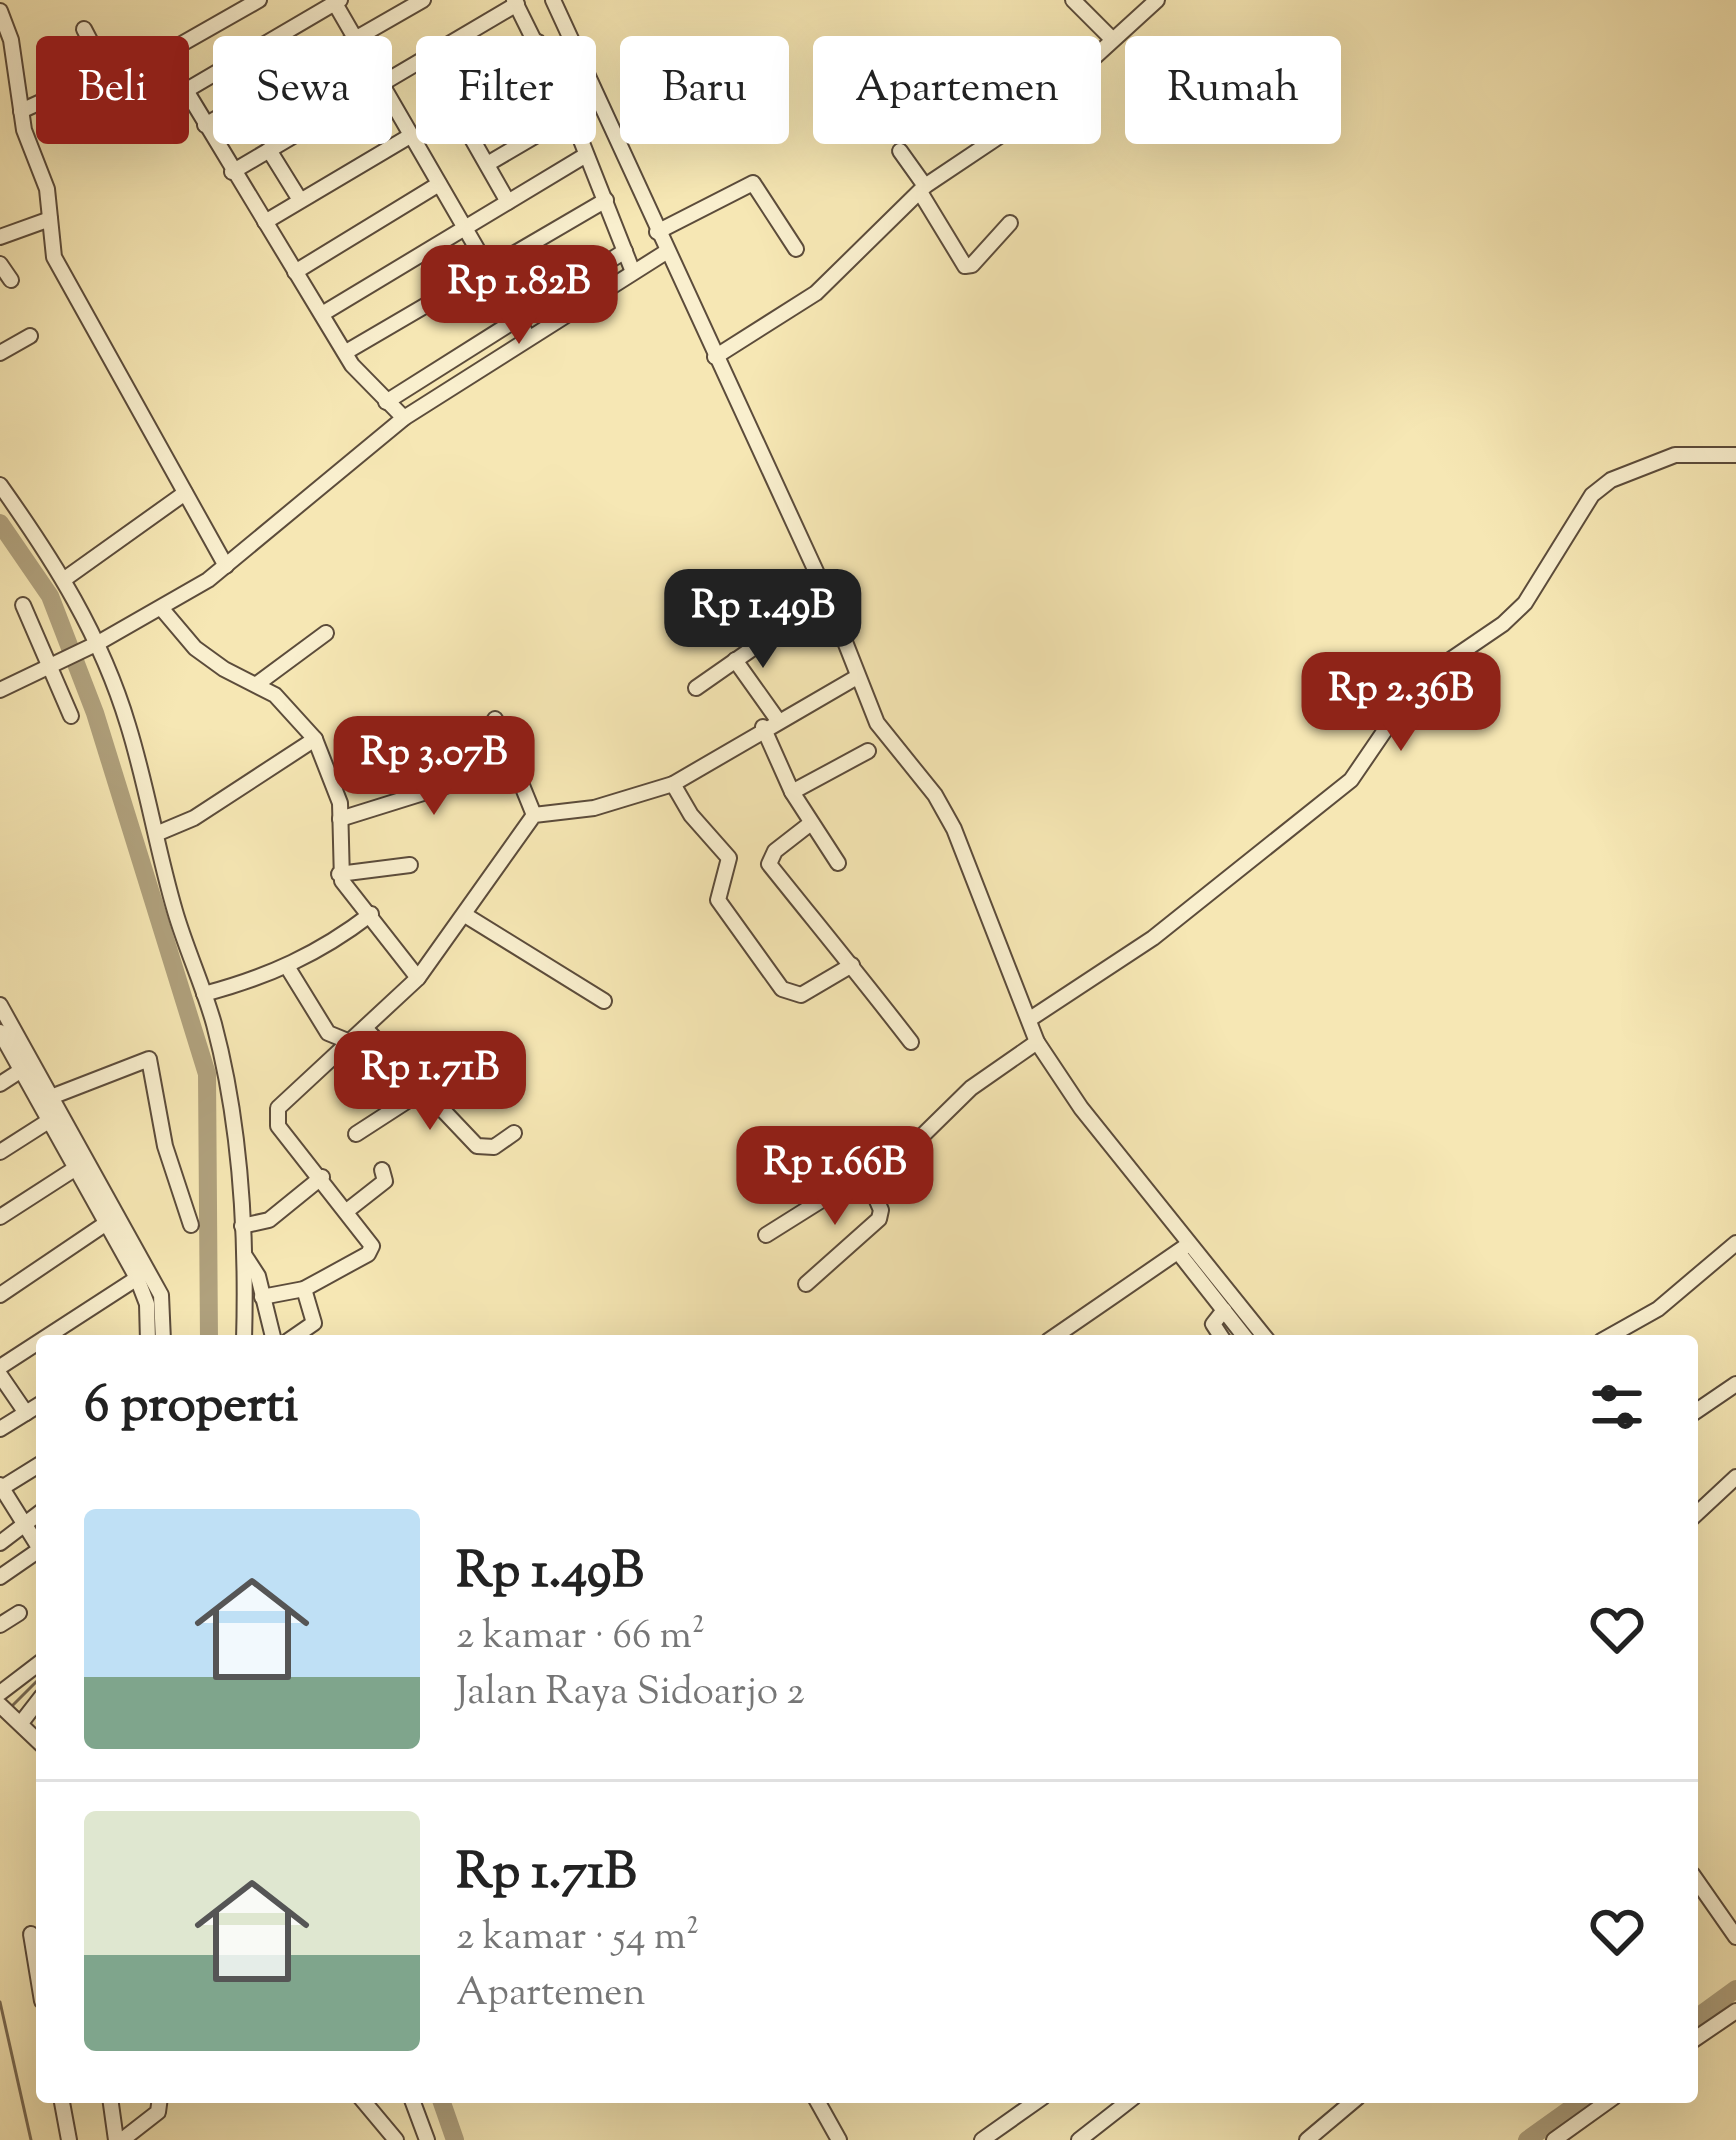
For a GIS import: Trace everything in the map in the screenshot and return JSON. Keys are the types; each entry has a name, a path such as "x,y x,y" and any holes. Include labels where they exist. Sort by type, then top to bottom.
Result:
{"street":[{"path":"189,40 259,0"},
{"path":"361,36 423,0"},
{"path":"553,0 657,232 659,256 715,358 825,591 851,680 954,829 1030,1019 1032,1045 1243,1335"},
{"path":"1073,0 1111,38"},
{"path":"1101,47 1157,0"},
{"path":"189,89 336,1 352,36"},
{"path":"462,36 516,2 535,36"},
{"path":"0,11 11,40 20,105 50,219 54,256 226,566"},
{"path":"84,29 88,36"},
{"path":"189,98 346,352 404,418"},
{"path":"0,105 36,99"},
{"path":"392,106 529,337"},
{"path":"205,125 213,120"},
{"path":"265,222 410,136"},
{"path":"232,172 279,144"},
{"path":"478,144 508,202"},
{"path":"489,163 522,144"},
{"path":"582,144 633,272"},
{"path":"715,358 816,293 922,189 989,144"},
{"path":"269,150 300,200"},
{"path":"900,151 964,266 972,265 1010,223"},
{"path":"322,314 586,155"},
{"path":"657,232 753,183 796,249"},
{"path":"295,272 439,184"},
{"path":"346,352 606,200"},
{"path":"0,237 50,219"},
{"path":"386,402 626,251"},
{"path":"0,690 162,609 226,566 404,418 659,256"},
{"path":"0,264 11,280"},
{"path":"0,353 30,336"},
{"path":"1030,1019 1153,938 1351,781 1420,684 1525,603 1592,495 1611,480 1675,455 1736,455"},
{"path":"0,484 66,578 128,723 175,912 204,994 234,1126 245,1256 244,1335"},
{"path":"66,578 185,494"},
{"path":"22,605 71,716"},
{"path":"162,609 195,648 224,670 275,694 315,739 334,779 340,877 418,978"},
{"path":"695,688 802,614"},
{"path":"257,684 326,633"},
{"path":"735,660 770,723 792,792 838,863"},
{"path":"262,1297 304,1289 371,1249 348,1210 278,1126 278,1108 418,978 534,815 594,808 673,784 722,759 770,723 851,680"},
{"path":"495,719 534,815"},
{"path":"157,833 194,818 315,739"},
{"path":"792,792 868,751"},
{"path":"340,819 513,765"},
{"path":"673,784 691,815 729,858 718,900 782,989 801,995 853,965"},
{"path":"812,823 775,851 769,864 911,1042"},
{"path":"340,877 410,866"},
{"path":"204,994 288,968 327,949 371,914"},
{"path":"465,915 604,1000"},
{"path":"288,968 328,1033 350,1042"},
{"path":"1,1019 20,1071 47,1122 80,1165 142,1275"},
{"path":"1,1019 51,1097 105,1224 163,1303 152,1335"},
{"path":"365,1028 477,1146 494,1147 514,1133"},
{"path":"766,1235 920,1139 971,1088 1032,1045"},
{"path":"51,1097 148,1059 165,1146 190,1225"},
{"path":"0,1084 20,1071"},
{"path":"356,1134 424,1090"},
{"path":"0,1152 47,1122"},
{"path":"0,1217 80,1165"},
{"path":"348,1210 385,1181 382,1170"},
{"path":"806,1285 879,1219 881,1210 864,1171"},
{"path":"242,1226 269,1220 322,1177"},
{"path":"0,1295 105,1224"},
{"path":"1611,1335 1658,1309 1736,1244"},
{"path":"1057,1335 1183,1248"},
{"path":"1183,1248 1263,1335"},
{"path":"245,1256 272,1335"},
{"path":"53,1335 142,1275"},
{"path":"297,1335 314,1323 304,1289"},
{"path":"1220,1335 1214,1324 1224,1310"},
{"path":"26,1413 0,1371 36,1347"},
{"path":"1698,1410 1736,1384"},
{"path":"0,1429 36,1407"},
{"path":"36,1467 1,1487 36,1542"},
{"path":"1698,1512 1736,1477"},
{"path":"0,1543 36,1516"},
{"path":"0,1577 36,1552"},
{"path":"0,1625 19,1613"},
{"path":"0,1693 36,1665"},
{"path":"20,1722 36,1703"},
{"path":"0,1706 36,1739"},
{"path":"1698,1883 1736,1937"},
{"path":"31,1934 36,1963"},
{"path":"1698,2037 1736,2011"},
{"path":"62,2103 69,2140"},
{"path":"111,2103 119,2140 160,2109 160,2103"},
{"path":"366,2103 396,2140"},
{"path":"413,2103 427,2140"},
{"path":"818,2103 839,2140"},
{"path":"982,2140 1034,2103"},
{"path":"1079,2140 1126,2103"},
{"path":"1307,2140 1351,2103"},
{"path":"1554,2140 1606,2103"}],"waterway":[{"path":"0,523 50,596 95,713 207,1074 209,1335"},
{"path":"9,1709 36,1682"},
{"path":"1698,2017 1736,1989"},
{"path":"0,2002 31,2140"},
{"path":"442,2103 455,2140"},
{"path":"1527,2140 1579,2103"}]}
